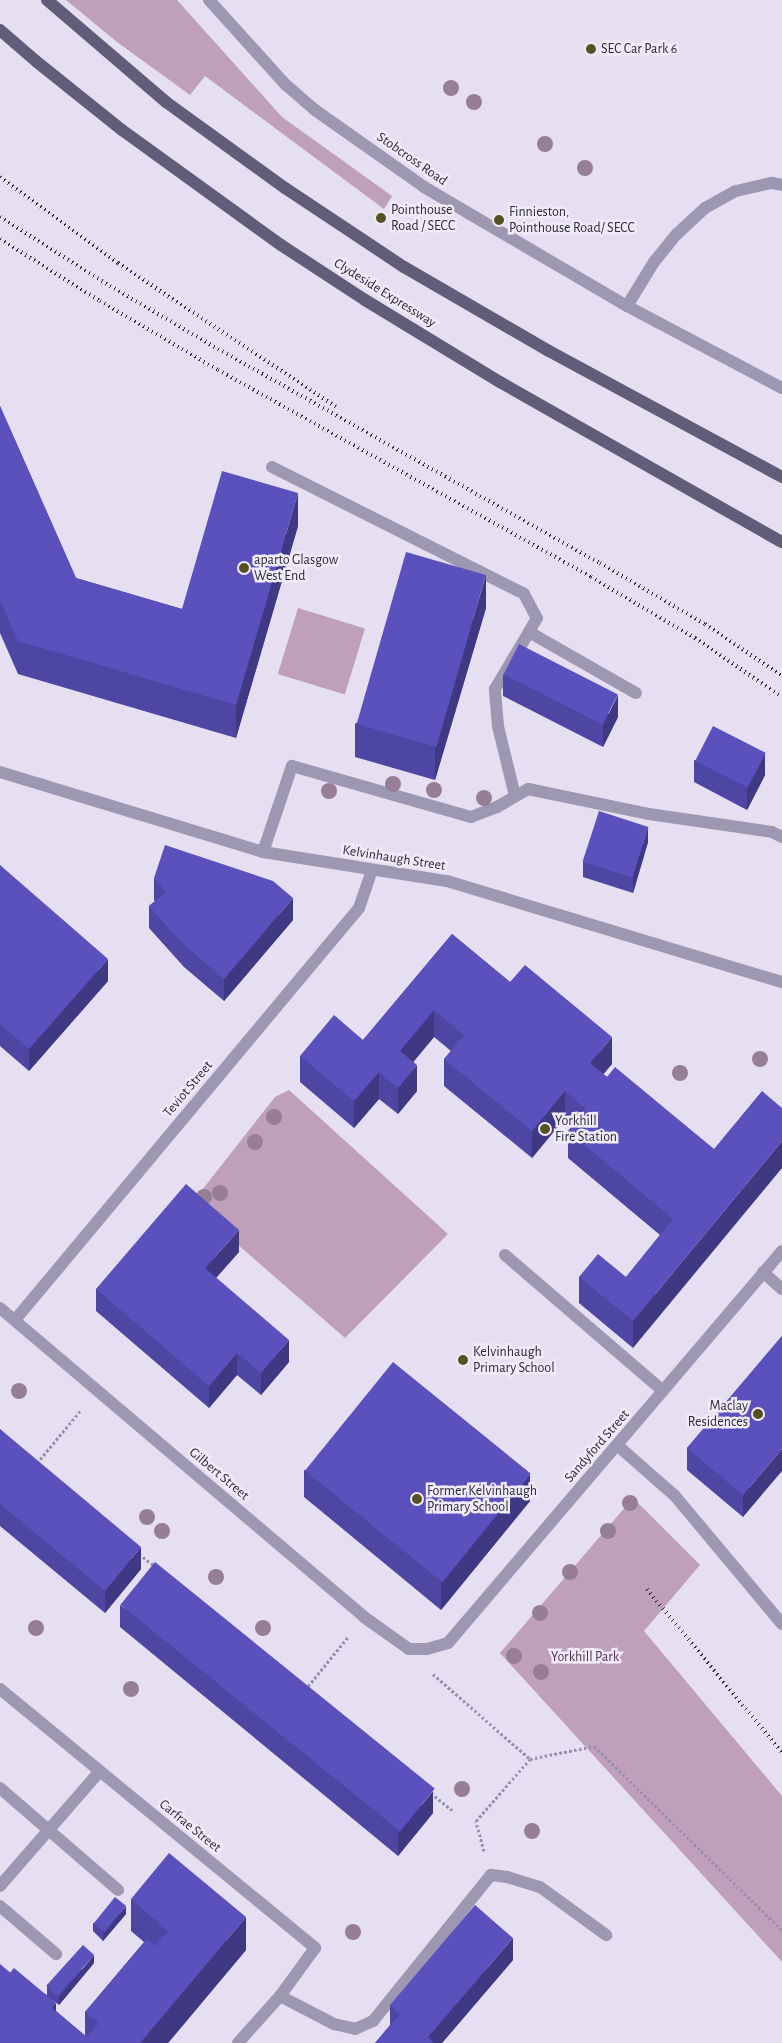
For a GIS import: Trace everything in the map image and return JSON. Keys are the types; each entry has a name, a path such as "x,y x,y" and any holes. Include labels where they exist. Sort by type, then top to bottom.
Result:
{"main road":[{"path":"47,0 166,102 285,188 388,256 549,351 782,477"},
{"name":"Clydeside Expressway","path":"0,30 122,130 296,255 500,382 782,542"}],"street":[{"name":"Stobcross Road","path":"209,0 264,63 315,110 424,187 627,306 782,388"},
{"path":"627,306 654,262 678,234 705,208 736,191 772,184 782,185"},
{"path":"272,466 524,594 536,618 530,632 495,689 498,726 515,796"},
{"path":"530,632 636,693"},
{"path":"263,852 292,766 471,817 496,807 528,789 649,814 772,832 782,837"},
{"name":"Kelvinhaugh Street","path":"0,772 263,852 448,881 782,982"},
{"name":"Teviot Street","path":"14,1320 359,908 372,870"},
{"name":"Sandyford Street","path":"427,1649 448,1643 782,1251"},
{"path":"505,1255 663,1391"},
{"path":"763,1272 782,1289"},
{"name":"Gilbert Street","path":"0,1308 364,1617 409,1649 427,1649"},
{"path":"617,1445 675,1496 782,1624"},
{"name":"Carfrae Street","path":"0,1689 314,1948 280,1996"},
{"path":"0,1886 100,1771"},
{"path":"0,1788 118,1890"},
{"path":"238,2043 280,1996 334,2024 355,2029 373,2021 491,1875 507,1877 540,1887 606,1935"},
{"path":"0,1906 56,1954"}],"path":[{"path":"35,1466 83,1408 75,1402"},
{"path":"134,1549 156,1568"},
{"path":"297,1686 304,1692 364,1617"},
{"path":"427,1670 530,1760"},
{"path":"491,1875 476,1821 530,1760 594,1746 782,1930"},
{"path":"428,1792 452,1810"}],"green space":[{"path":"66,0 177,0 282,117 392,196 384,209 205,76 190,95 117,42"},
{"path":"298,608 365,628 345,694 278,674"},
{"path":"289,1090 448,1234 345,1338 191,1204 275,1097"},
{"name":"Yorkhill Park","path":"633,1498 700,1565 644,1631 782,1796 782,1962 500,1653"}],"building":[{"name":"aparto Glasgow West End","path":"0,406 76,578 182,609 222,471 298,493 236,705 18,641 0,600"},
{"path":"406,552 486,575 436,747 357,724"},
{"path":"519,644 618,694 602,725 504,674"},
{"path":"713,726 766,753 748,788 695,761"},
{"path":"599,811 648,827 632,877 583,861"},
{"path":"165,845 273,881 293,898 224,979 184,945 149,906 166,892 154,878"},
{"path":"0,865 108,959 29,1049 0,1024"},
{"path":"452,934 510,982 525,965 612,1037 590,1063 607,1077 615,1067 714,1149 762,1091 782,1108 782,1141 633,1321 579,1277 598,1254 626,1277 673,1219 568,1131 586,1109 565,1091 532,1131 444,1059 464,1035 434,1010 400,1051 417,1065 398,1088 379,1072 354,1101 300,1056 334,1015 363,1040"},
{"path":"186,1184 239,1230 205,1268 289,1340 261,1373 237,1353 209,1386 96,1289"},
{"name":"Maclay Residences","path":"782,1336 782,1449 743,1495 687,1448"},
{"name":"Former Kelvinhaugh Primary School","path":"393,1362 531,1473 442,1582 305,1471"},
{"path":"0,1429 141,1547 105,1591 0,1504"},
{"path":"155,1562 435,1789 400,1831 120,1605"},
{"path":"169,1853 246,1917 140,2043 0,2043 0,1964 87,2037 99,2023 85,2012 147,1939 155,1946 168,1931 131,1899"},
{"path":"115,1897 126,1906 104,1932 94,1923"},
{"path":"475,1905 513,1938 428,2037 434,2043 375,2043 400,2014 390,2005"},
{"path":"83,1945 94,1955 57,1996 46,1986"},
{"path":"14,1968 56,2003 52,2008 10,1973"}],"railway":[{"path":"0,177 118,263 336,407"},
{"path":"0,217 110,286 227,354 705,624 782,676"},
{"path":"0,239 100,301 218,370 591,577 695,638 782,697"},
{"path":"647,1589 782,1753"}],"place":[{"name":"SEC Car Park 6","path":"591,49"},
{"name":"Pointhouse Road / SECC","path":"381,218"},
{"name":"Finnieston, Pointhouse Road/ SECC","path":"499,220"},
{"name":"aparto Glasgow West End","path":"244,568"},
{"name":"Yorkhill Fire Station","path":"545,1129"},
{"name":"Kelvinhaugh Primary School","path":"463,1360"},
{"name":"Maclay Residences","path":"758,1414"},
{"name":"Former Kelvinhaugh Primary School","path":"417,1499"}]}
